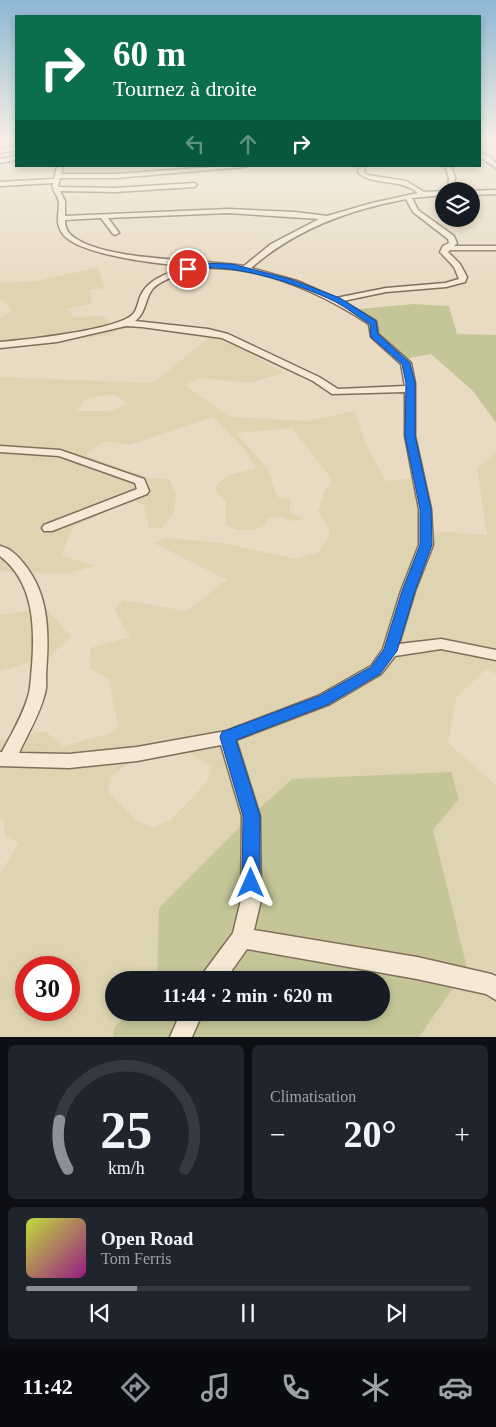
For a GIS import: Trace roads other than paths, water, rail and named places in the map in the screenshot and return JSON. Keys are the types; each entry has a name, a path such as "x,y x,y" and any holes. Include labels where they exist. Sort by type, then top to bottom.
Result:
{"street":[{"path":"0,550 11,556 27,579 39,612 40,654 37,692 4,759 69,761 137,754 228,737 324,700 376,670 390,651 408,591 426,545 425,509 410,436 410,389 406,363 374,335 374,323 337,300 297,283 245,269 195,265 86,246 69,237 64,232 60,218 62,202 57,186"},
{"path":"88,186 115,190 172,186"},
{"path":"414,186 423,194"},
{"path":"480,192 496,192"},
{"path":"245,269 278,242 328,218 362,207 423,194 435,193"},
{"path":"337,300 386,290 455,283 462,280 464,277 457,266 445,254 446,248 453,243 451,238 415,211 408,197"},
{"path":"60,218 234,212 289,213 328,218"},
{"path":"103,216 115,233"},
{"path":"446,248 496,248"},
{"path":"126,324 138,315 145,294 154,282 195,265"},
{"path":"0,345 56,339 126,324 208,332 225,336 316,379 332,390 341,393 410,389"},
{"path":"0,449 60,453 140,481 143,491 48,528"},
{"path":"390,651 441,644 496,655"},
{"path":"218,971 242,938 251,900 251,816 228,737"},
{"path":"242,938 417,968 491,985 496,989"},
{"path":"181,1037 188,1021"}]}
